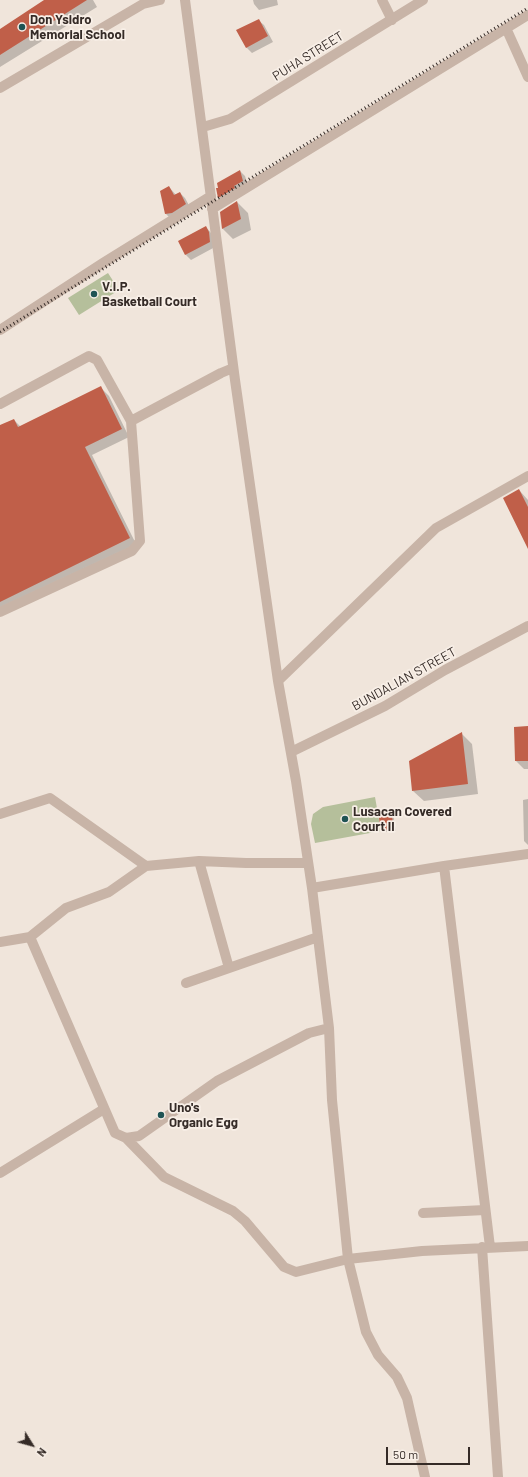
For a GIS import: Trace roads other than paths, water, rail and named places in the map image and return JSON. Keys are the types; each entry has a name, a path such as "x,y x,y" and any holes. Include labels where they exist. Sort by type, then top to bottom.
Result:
{"street":[{"path":"0,88 143,4 160,0"},
{"path":"185,0 203,127 233,368 278,681 296,781 312,888 329,1028 332,1100 348,1259 366,1332 378,1355 397,1377 407,1398 425,1477"},
{"path":"382,0 392,20"},
{"name":"PUHA STREET","path":"203,127 230,119 423,0"},
{"path":"212,209 528,15"},
{"path":"506,28 528,76"},
{"path":"0,330 103,263 211,196"},
{"path":"0,404 89,356 97,360 131,421 140,541 132,551 0,612"},
{"path":"131,421 233,368"},
{"path":"278,681 436,528 528,476"},
{"name":"BUNDALIAN STREET","path":"291,752 385,706 445,670 528,626"},
{"path":"0,814 50,798 146,866"},
{"path":"312,888 444,866 528,854"},
{"path":"0,942 30,937 66,908 109,892 146,866 199,861 308,863"},
{"path":"199,861 229,968"},
{"path":"444,866 485,1210 498,1477"},
{"path":"30,937 115,1133 126,1138 164,1177 233,1211 245,1221 284,1267 296,1272 348,1259 422,1251 528,1246"},
{"path":"186,983 318,937"},
{"path":"126,1138 139,1136 153,1128 216,1081 309,1033 329,1028"},
{"path":"0,1173 104,1109"},
{"path":"423,1213 485,1210"}],"railway":[{"path":"0,332 528,8"}],"place":[{"name":"Don Ysidro Memorial School","path":"22,27"},
{"name":"V.I.P. Basketball Court","path":"94,294"},
{"name":"Lusacan Covered Court II","path":"345,819"},
{"name":"Uno's Organic Egg","path":"161,1115"}]}
